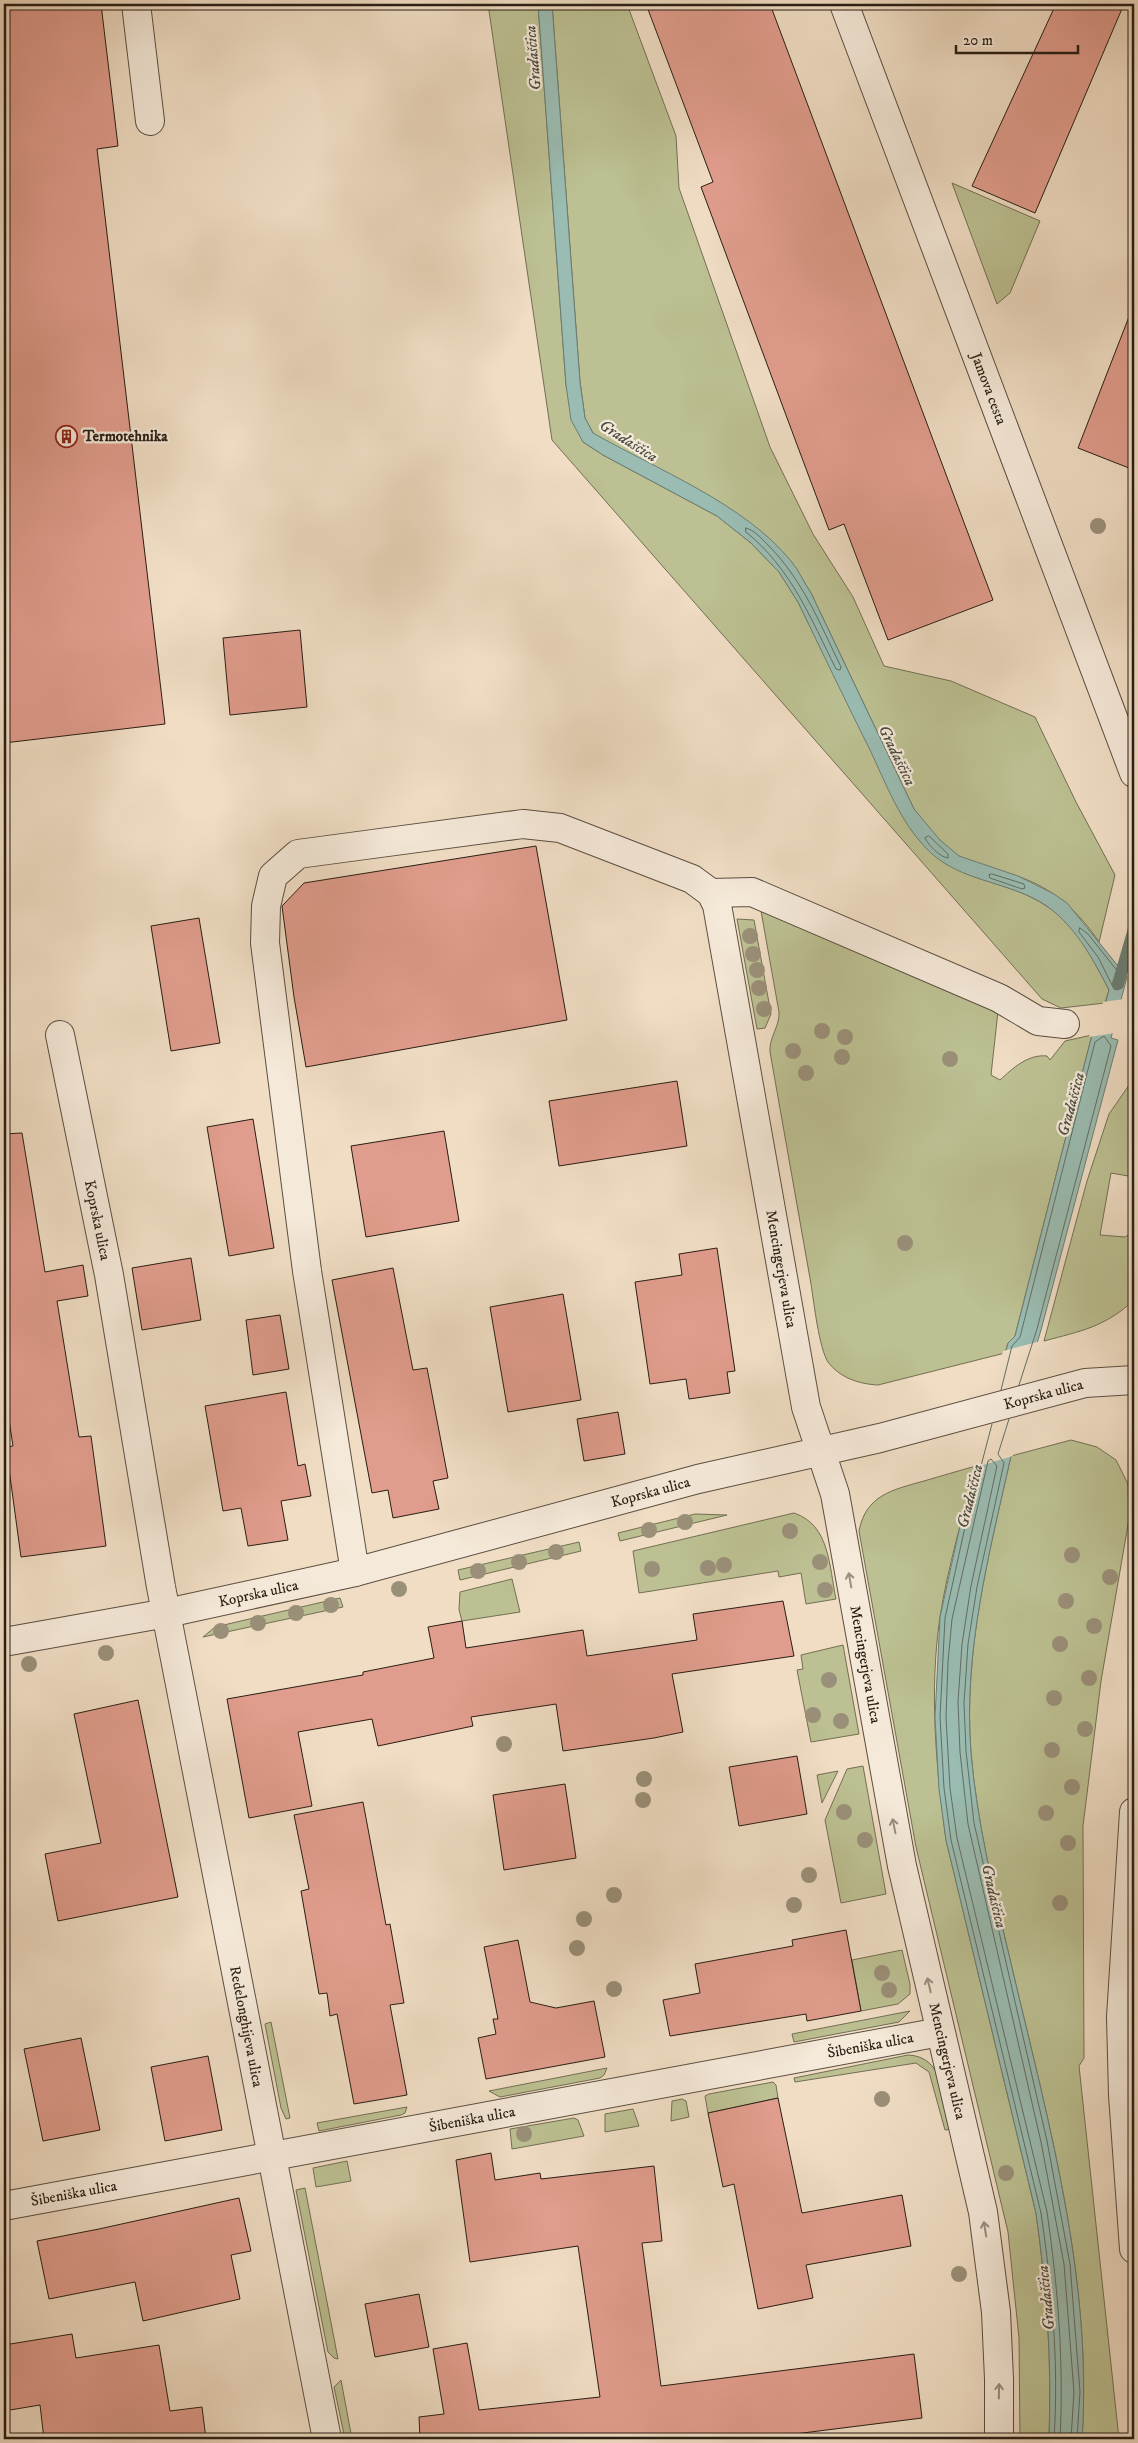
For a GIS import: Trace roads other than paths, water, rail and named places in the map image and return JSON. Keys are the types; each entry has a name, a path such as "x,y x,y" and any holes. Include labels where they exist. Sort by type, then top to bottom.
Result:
{"street":[{"path":"136,4 150,121"},
{"name":"Jamova cesta","path":"844,4 1130,761"},
{"path":"354,1572 307,1271 265,943 266,906 273,876 298,854 523,824 560,828 692,879 711,893 752,892 999,998 1038,1021 1066,1024"},
{"name":"Mencingerjeva ulica","path":"711,893 717,905 720,918 806,1407 834,1494 902,1866 940,2032 970,2151 989,2250 996,2312 999,2439"},
{"name":"Koprska ulica","path":"60,1035 109,1275 167,1613"},
{"name":"Koprska ulica","path":"4,1642 167,1613 354,1572 698,1479 934,1424 1084,1383 1134,1380"},
{"name":"Redelonghijeva ulica","path":"167,1613 327,2439"},
{"path":"1134,1812 1121,2017 1134,2249"},
{"name":"Šibeniška ulica","path":"4,2206 272,2158 940,2032"}],"water":[{"name":"Gradaščica","path":"538,4 552,4 580,382 585,418 593,433 725,505 750,522 772,541 794,565 811,593 914,809 940,840 959,856 1018,876 1054,894 1067,903 1127,977 1111,1038 1118,1040 1041,1330 1003,1455 1011,1456 980,1603 974,1640 971,1678 971,1753 986,1855 1038,2075 1064,2195 1073,2256 1084,2378 1082,2439 1049,2439 1050,2382 1048,2326 1036,2213 946,1840 939,1789 935,1717 940,1617 960,1526 1008,1343 1015,1336 1092,1035 1097,1035 1109,990 1087,950 1058,915 1033,898 976,878 949,866 936,858 916,837 894,802 798,602 779,572 751,543 717,516 603,455 583,442 571,420 566,385"}],"waterway":[{"path":"1118,984 1134,929"}],"place":[{"name":"Termotehnika","path":"67,436"}]}
